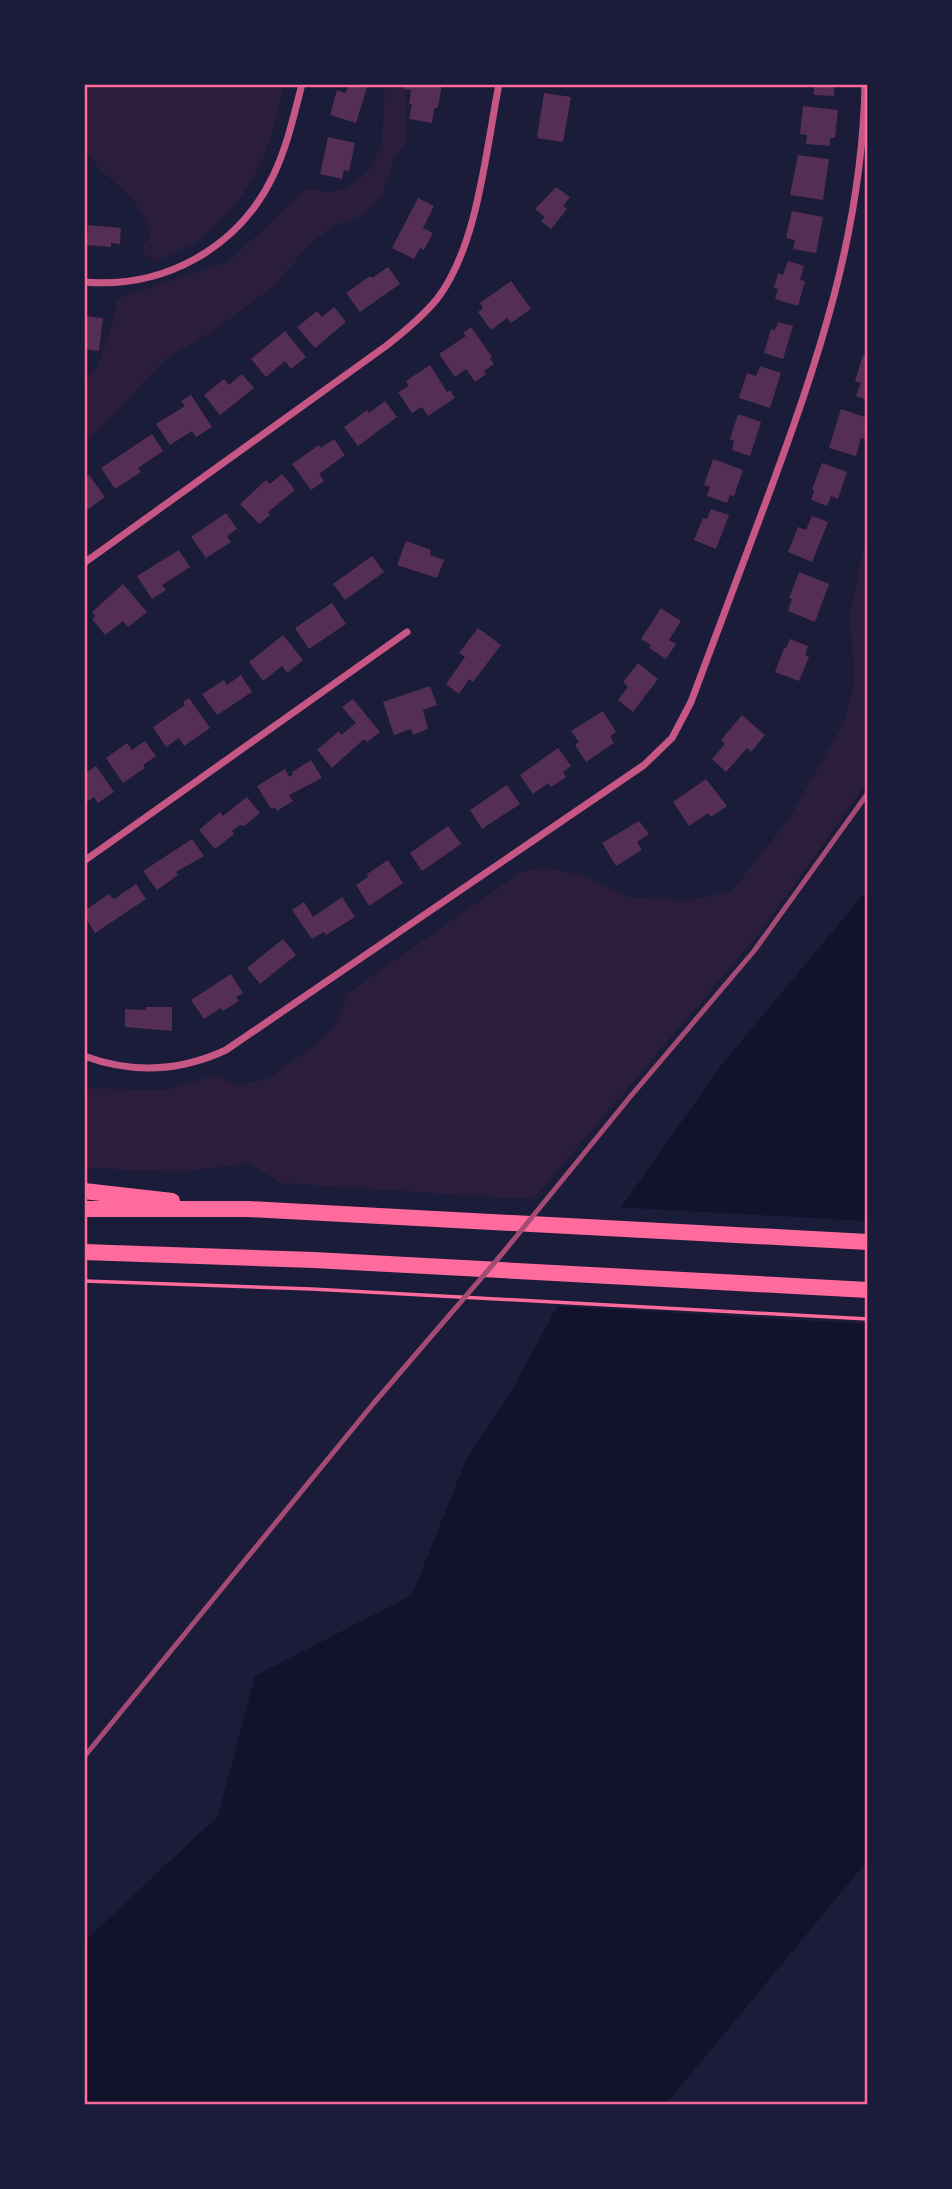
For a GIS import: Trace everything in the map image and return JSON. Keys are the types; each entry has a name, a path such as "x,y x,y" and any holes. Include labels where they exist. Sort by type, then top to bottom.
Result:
{"highway":[{"path":"84,1191 248,1209"},
{"path":"84,1209 248,1209 868,1242"},
{"path":"84,1252 350,1262 868,1290"}],"street":[{"path":"84,282 107,284 155,277 197,258 232,233 259,201 272,179 289,134 302,84"},
{"path":"84,563 386,346 406,331 437,299 453,273 466,243 499,84"},
{"path":"84,1056 122,1067 162,1069 187,1065 226,1051 644,765 672,738 691,702 807,390 827,328 843,263 858,181 865,84"},
{"path":"84,861 407,632"}],"path":[{"path":"84,1281 348,1291 868,1319"}],"shaded area":[{"path":"89,84 285,84 272,135 258,170 239,201 197,242 157,261 146,256 142,246 150,237 148,226 135,202 99,168 84,149 84,97"},
{"path":"385,84 406,84 405,145 395,156 382,196 360,217 334,226 310,244 273,287 210,333 168,357 93,436 84,440 84,379 97,368 112,326 117,299 228,262 306,189 328,192 347,188 368,171 382,144"},
{"path":"868,526 868,781 762,930 536,1196 523,1199 280,1183 249,1163 182,1172 84,1168 84,1088 165,1090 215,1075 238,1086 270,1077 315,1045 334,1027 348,993 522,871 549,868 581,875 631,898 692,900 732,891 790,817 844,722 854,683 850,612"},
{"path":"868,889 868,1860 665,2105 84,2105 84,1942 218,1816 255,1676 412,1595 466,1460 508,1397 577,1270 720,1067"}],"pier":[{"path":"617,1207 868,1221 868,1324 553,1306 574,1268"}],"building":[{"path":"349,84 368,84 356,123 330,115 337,90 346,93"},
{"path":"405,84 442,84 432,123 409,119 411,90 404,89"},
{"path":"814,84 834,84 834,96 814,95"},
{"path":"544,93 571,97 563,142 537,138"},
{"path":"803,106 838,110 835,138 830,138 830,146 806,144 807,135 800,134"},
{"path":"328,137 355,143 349,171 344,170 342,179 320,174"},
{"path":"798,155 829,159 823,200 790,195"},
{"path":"556,187 570,197 563,206 567,209 551,229 541,221 545,217 535,209"},
{"path":"418,198 434,206 423,228 433,233 424,250 420,248 414,259 392,248"},
{"path":"792,211 823,217 816,253 793,249 795,240 786,238"},
{"path":"88,225 121,228 120,244 111,243 111,247 87,245"},
{"path":"788,261 804,266 800,280 805,281 798,306 775,299 778,289 774,288 778,273 783,275"},
{"path":"388,267 400,284 360,312 346,293"},
{"path":"511,281 531,309 511,323 507,318 491,330 478,312 483,308 480,303"},
{"path":"334,307 346,322 315,348 297,327 317,311 322,317"},
{"path":"84,316 103,318 99,351 84,349"},
{"path":"778,322 793,326 783,359 764,353 771,329 775,330"},
{"path":"471,327 494,364 475,382 466,369 455,377 439,354 466,336 463,333"},
{"path":"285,331 306,357 291,369 285,361 266,377 251,359"},
{"path":"863,355 868,356 868,400 856,396 861,383 855,381"},
{"path":"430,365 447,392 450,390 455,398 428,416 422,407 412,413 398,392 409,386 406,381"},
{"path":"760,366 781,373 770,408 739,398 747,373 756,376"},
{"path":"242,374 254,388 220,415 204,395 224,379 229,385"},
{"path":"191,395 212,427 196,437 192,431 170,445 156,424 185,406 181,401"},
{"path":"385,401 397,417 358,446 344,427"},
{"path":"841,409 868,418 865,439 861,438 856,456 829,448"},
{"path":"738,414 761,422 750,456 732,450 734,441 730,439"},
{"path":"152,434 163,451 138,468 141,472 115,489 101,468"},
{"path":"334,439 345,455 319,474 324,481 311,490 292,464 319,445 321,448"},
{"path":"713,459 743,470 734,496 730,495 727,503 707,496 710,487 704,485"},
{"path":"822,463 847,472 838,499 831,496 827,506 811,500 814,491 812,489"},
{"path":"282,474 295,490 268,512 270,515 259,524 240,504 266,480 270,484"},
{"path":"89,475 105,497 84,512 84,479"},
{"path":"711,509 729,515 716,549 694,540 703,518 707,519"},
{"path":"226,513 237,529 227,536 231,542 206,558 191,537"},
{"path":"812,516 828,522 812,562 788,552 798,527 806,530"},
{"path":"406,541 431,550 430,555 444,560 437,578 397,565"},
{"path":"179,550 190,567 162,585 166,590 152,599 137,576"},
{"path":"372,556 384,572 345,600 333,584"},
{"path":"799,572 829,584 815,622 788,611 792,599 789,598"},
{"path":"123,584 147,612 128,627 123,621 105,635 92,619 95,616 92,612"},
{"path":"332,603 346,624 309,649 295,628"},
{"path":"661,608 681,621 669,640 676,644 666,659 641,639"},
{"path":"478,628 501,645 473,682 469,679 459,694 446,684 465,657 459,653"},
{"path":"283,635 303,660 287,673 282,666 263,681 249,662"},
{"path":"790,639 808,646 805,655 809,657 799,681 775,672"},
{"path":"638,663 658,679 633,712 618,700 628,687 623,682"},
{"path":"241,675 252,692 217,715 202,694 224,680 227,685"},
{"path":"430,686 437,705 423,710 428,729 413,735 411,729 394,735 383,702"},
{"path":"189,698 210,728 184,746 179,738 166,747 153,727 185,705 183,702"},
{"path":"353,699 380,732 367,742 364,739 332,768 317,750 339,731 341,735 356,723 342,707"},
{"path":"603,711 616,732 610,736 614,743 586,762 575,745 579,742 571,731"},
{"path":"742,715 765,735 751,752 747,748 726,772 712,759 725,744 721,740"},
{"path":"145,741 156,756 143,765 145,768 123,783 106,758 127,743 132,750"},
{"path":"558,748 571,766 563,772 566,777 551,787 548,783 533,794 520,775"},
{"path":"311,760 322,778 289,795 293,801 277,811 275,807 271,809 257,786 285,769 289,777 292,772"},
{"path":"96,766 114,792 98,803 94,797 84,804 84,774"},
{"path":"706,779 727,806 711,817 708,813 689,826 673,802"},
{"path":"507,785 520,804 482,829 470,810"},
{"path":"247,797 260,813 244,826 240,825 232,831 234,834 215,849 199,830 220,812 223,816"},
{"path":"639,821 649,834 637,842 642,850 616,866 602,843"},
{"path":"448,826 461,844 422,871 410,853"},
{"path":"192,839 204,856 176,872 178,875 157,890 143,871"},
{"path":"388,860 403,883 369,906 356,885"},
{"path":"136,884 146,899 95,933 84,916 84,911 109,894 114,899"},
{"path":"342,897 355,917 326,935 324,932 312,939 292,910 304,902 313,917"},
{"path":"283,939 296,955 260,984 247,968"},
{"path":"231,974 243,993 236,997 239,1001 204,1019 191,1000"},
{"path":"146,1007 172,1007 172,1031 125,1027 125,1009 146,1010"}],"railway":[{"path":"84,1757 373,1404 502,1254 754,951 868,793"}]}
